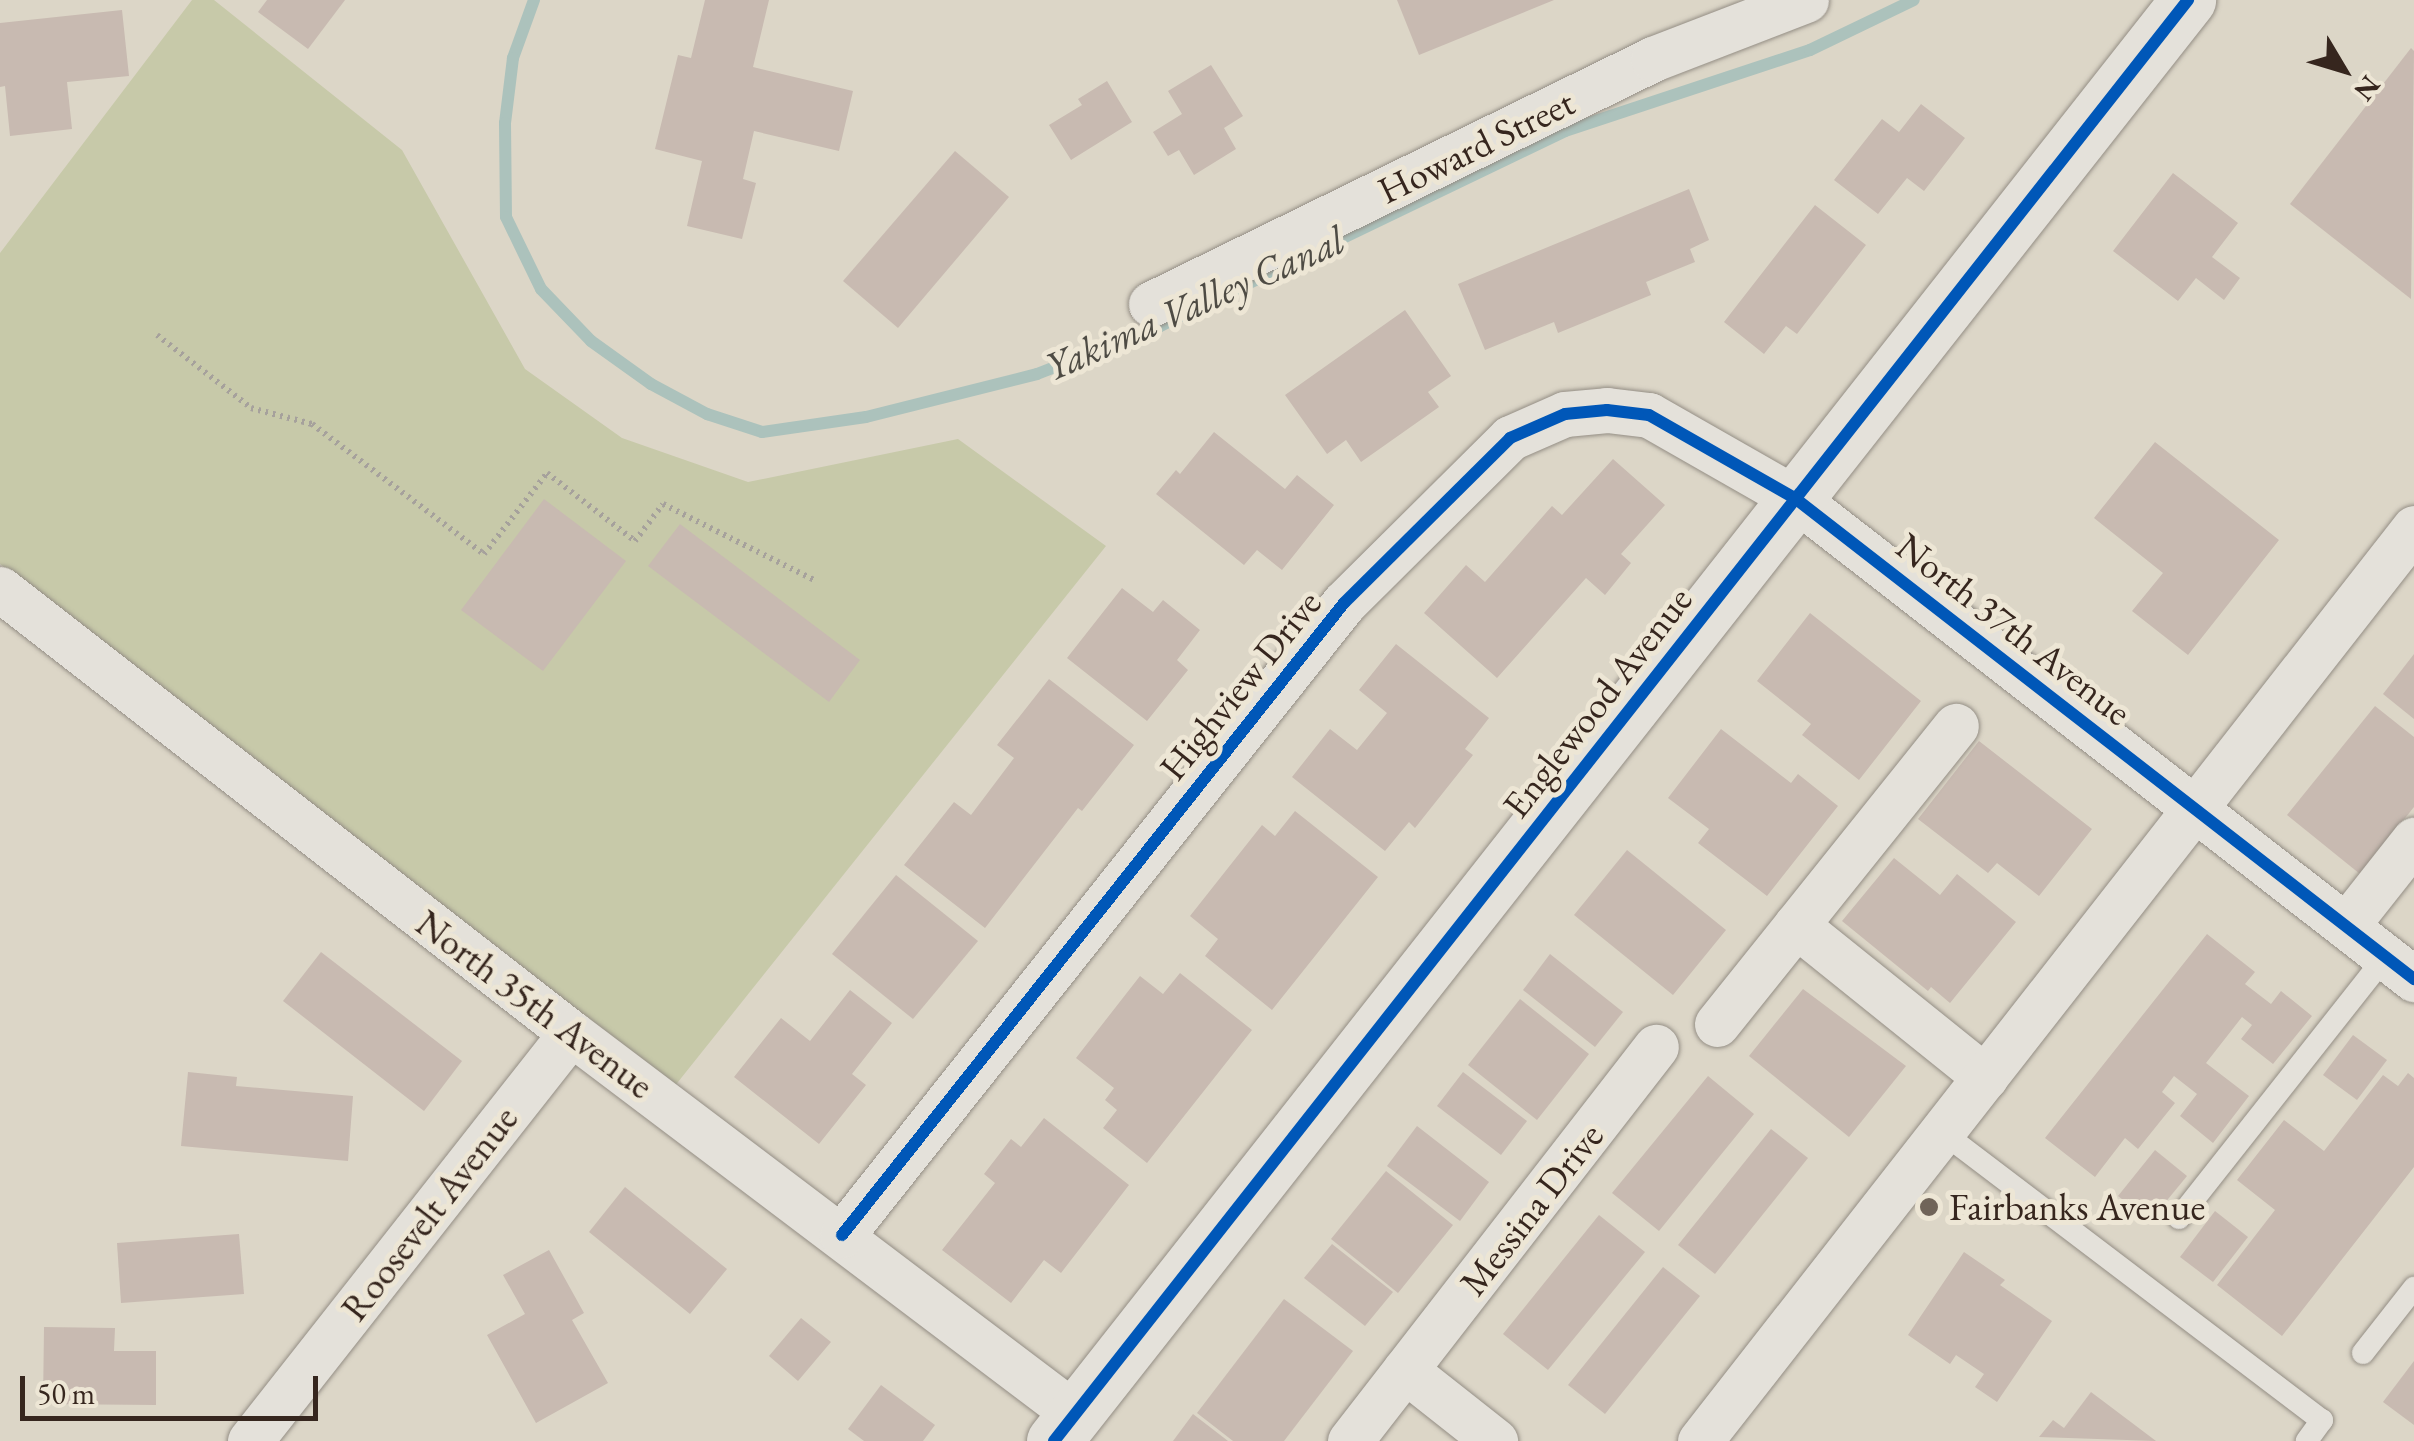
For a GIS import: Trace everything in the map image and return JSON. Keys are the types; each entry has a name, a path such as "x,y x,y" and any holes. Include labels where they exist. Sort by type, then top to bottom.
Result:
{"street":[{"name":"Howard Street","path":"1151,304 1653,59 1806,0"},
{"name":"Englewood Avenue","path":"1064,1427 2188,0"},
{"name":"Highview Drive","path":"842,1234 1344,603 1510,438 1565,414 1607,410 1649,414 1796,498"},
{"name":"North 37th Avenue","path":"1796,498 2400,968"},
{"path":"1700,1441 2414,528"},
{"name":"North 35th Avenue","path":"0,589 571,1033 842,1234 1064,1427"},
{"path":"1717,1024 1956,726"},
{"path":"2346,926 2414,840"},
{"path":"1796,925 1984,1077"},
{"name":"Roosevelt Avenue","path":"250,1441 571,1033"},
{"name":"Messina Drive","path":"1350,1441 1656,1047"},
{"path":"1406,1370 1495,1441"}],"lane":[{"path":"2179,1218 2400,968"},
{"path":"1942,1132 2322,1420 2307,1441"},
{"path":"2363,1353 2414,1288"}],"path":[{"path":"157,335 251,408 312,424 484,554 547,472 635,541 663,504 814,580"}],"green space":[{"path":"192,0 214,0 402,150 525,369 622,438 748,482 958,439 1106,546 674,1087 0,564 0,253"}],"building":[{"path":"267,0 345,0 308,49 258,12"},
{"path":"705,0 769,0 753,67 853,91 839,151 754,131 743,179 756,183 742,239 687,226 702,161 655,149 678,55 691,58"},
{"path":"1397,0 1554,0 1419,55"},
{"path":"122,10 129,76 67,82 72,129 10,136 5,86 0,87 0,23"},
{"path":"2411,48 2414,51 2411,299 2290,204"},
{"path":"1211,65 1243,116 1224,128 1236,149 1194,175 1179,150 1168,156 1153,132 1182,114 1168,91"},
{"path":"1107,81 1132,122 1071,160 1049,125 1082,105 1078,99"},
{"path":"1921,104 1965,138 1924,191 1907,178 1878,214 1834,180 1882,119 1899,132"},
{"path":"955,151 1009,197 898,328 843,281"},
{"path":"2173,173 2238,223 2212,257 2240,278 2224,300 2196,278 2178,301 2113,251"},
{"path":"1689,189 1709,240 1690,249 1695,262 1646,282 1651,295 1558,333 1554,322 1485,350 1458,284"},
{"path":"1815,205 1866,245 1797,334 1786,326 1764,354 1724,322"},
{"path":"1405,310 1451,376 1428,392 1439,407 1361,462 1346,440 1327,454 1285,395"},
{"path":"1214,432 1285,489 1297,475 1334,505 1282,570 1257,550 1244,565 1156,494 1176,470 1180,474"},
{"path":"2155,442 2279,540 2188,655 2132,611 2163,573 2094,518"},
{"path":"1613,459 1665,505 1621,554 1631,563 1605,595 1586,578 1497,678 1424,613 1466,565 1485,582 1552,506 1562,515"},
{"path":"544,499 626,561 543,671 461,610"},
{"path":"680,524 860,660 829,702 648,566"},
{"path":"1122,588 1153,612 1163,600 1200,630 1177,660 1188,670 1147,721 1067,658"},
{"path":"1810,613 1921,701 1859,780 1802,735 1811,724 1757,681"},
{"path":"1396,644 1489,718 1465,749 1473,755 1415,828 1409,822 1385,851 1292,777 1330,729 1357,750 1387,713 1359,690"},
{"path":"2414,654 2414,719 2383,694"},
{"path":"1049,679 1134,745 1082,811 1078,808 985,928 904,865 954,802 971,815 1014,758 997,745"},
{"path":"2375,706 2414,737 2414,807 2360,874 2287,815"},
{"path":"1721,729 1791,783 1798,774 1838,806 1767,896 1698,843 1709,829 1668,798"},
{"path":"1979,741 2092,829 2039,896 1997,863 1988,873 1918,819"},
{"path":"1295,811 1378,877 1272,1010 1205,956 1218,939 1190,916 1262,825 1275,836"},
{"path":"1627,850 1726,930 1673,995 1574,915"},
{"path":"1894,858 1940,895 1957,874 2016,922 1950,1003 1931,987 1928,991 1842,921"},
{"path":"896,875 978,941 913,1019 832,954"},
{"path":"2207,934 2255,972 2245,984 2271,1004 2281,991 2312,1016 2273,1064 2241,1039 2252,1025 2242,1017 2206,1063 2249,1096 2213,1143 2180,1116 2197,1094 2174,1076 2162,1092 2175,1103 2138,1149 2125,1138 2095,1177 2045,1138"},
{"path":"321,952 462,1061 424,1111 283,1001"},
{"path":"1550,954 1623,1012 1595,1047 1523,990"},
{"path":"1180,973 1252,1030 1147,1163 1103,1128 1117,1110 1105,1100 1114,1088 1076,1058 1140,976 1163,994"},
{"path":"1803,989 1906,1066 1849,1137 1749,1056"},
{"path":"850,990 892,1023 852,1074 866,1085 819,1144 734,1077 781,1018 810,1041"},
{"path":"1520,999 1589,1054 1537,1120 1468,1065"},
{"path":"2353,1035 2387,1060 2357,1100 2323,1075"},
{"path":"188,1072 237,1077 236,1086 353,1096 348,1161 181,1146"},
{"path":"1463,1072 1527,1121 1501,1155 1437,1106"},
{"path":"2408,1073 2414,1078 2414,1167 2282,1336 2217,1285 2275,1210 2237,1180 2284,1120 2324,1151 2383,1075 2398,1086"},
{"path":"1708,1076 1754,1114 1659,1231 1612,1193"},
{"path":"1044,1118 1129,1185 1061,1273 1044,1260 1011,1303 942,1250 995,1183 984,1174 1011,1139 1021,1147"},
{"path":"1417,1126 1489,1182 1460,1221 1387,1166"},
{"path":"1771,1129 1808,1158 1715,1274 1678,1245"},
{"path":"2155,1150 2187,1176 2150,1221 2118,1196"},
{"path":"1386,1171 1453,1225 1398,1293 1331,1239"},
{"path":"625,1187 727,1269 690,1314 589,1232"},
{"path":"2215,1211 2248,1237 2213,1282 2180,1257"},
{"path":"1599,1215 1645,1252 1548,1370 1503,1334"},
{"path":"239,1234 244,1294 121,1303 117,1243"},
{"path":"1332,1244 1393,1292 1365,1326 1304,1278"},
{"path":"549,1250 584,1313 572,1320 608,1383 536,1423 487,1335 525,1314 503,1275"},
{"path":"1964,1252 2005,1280 2000,1285 2052,1321 1997,1402 1975,1387 1984,1374 1956,1355 1950,1364 1908,1335"},
{"path":"1663,1267 1700,1296 1605,1414 1568,1385"},
{"path":"1284,1299 1353,1351 1284,1441 1233,1441 1197,1413"},
{"path":"801,1318 831,1342 798,1381 769,1356"},
{"path":"44,1327 115,1328 114,1351 156,1351 156,1405 43,1404"},
{"path":"2414,1361 2414,1425 2383,1402"},
{"path":"881,1385 935,1425 923,1441 864,1441 848,1429"},
{"path":"2091,1392 2156,1441 2039,1437 2053,1420 2064,1428"},
{"path":"1193,1414 1228,1441 1173,1441"}],"waterway":[{"name":"Yakima Valley Canal","path":"534,0 513,58 505,123 506,217 541,289 591,341 651,384 707,414 762,432 866,417 1037,374 1160,326 1565,131 1810,50 1914,0"}],"cycle path":[{"path":"1054,1441 2188,0"},
{"path":"842,1235 1344,603 1510,438 1565,414 1607,410 1649,415 1796,499 2414,979"}],"place":[{"name":"Fairbanks Avenue","path":"1929,1207"}]}
